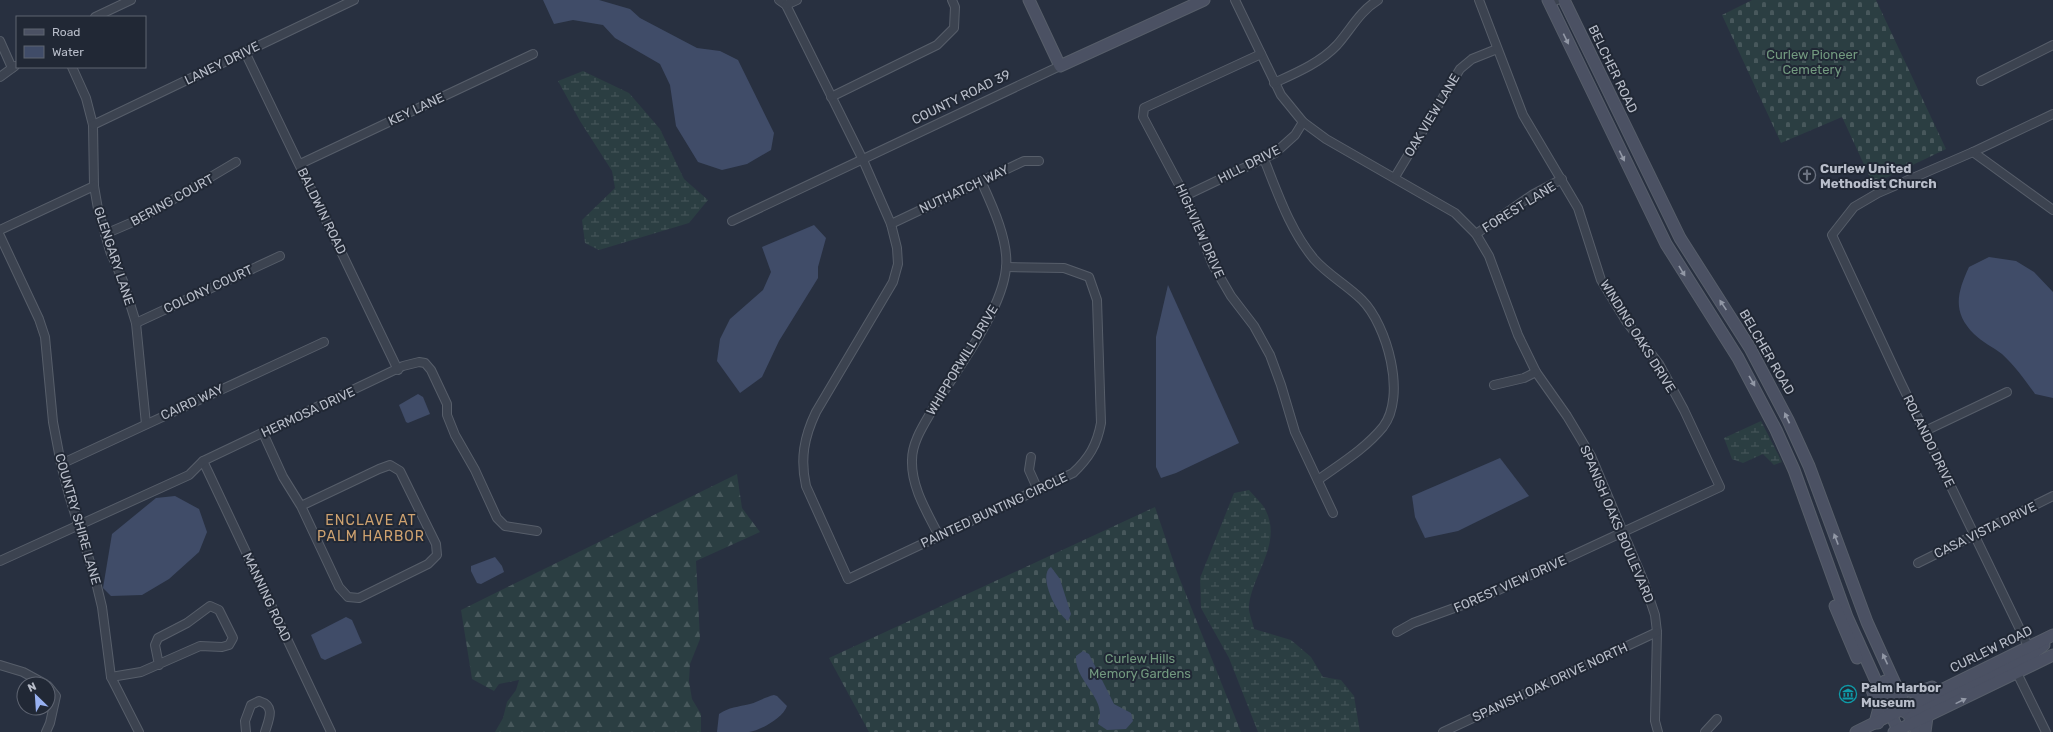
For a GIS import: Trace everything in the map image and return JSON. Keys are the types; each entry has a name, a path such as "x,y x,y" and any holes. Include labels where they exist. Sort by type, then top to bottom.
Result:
{"main road":[{"path":"1029,0 1060,66"},
{"name":"COUNTY ROAD 39","path":"1060,66 1204,0"},
{"name":"BELCHER ROAD","path":"1564,0 1680,238 1750,348 1788,420 1808,466 1867,622 1898,687 1902,722"},
{"path":"1551,1 1666,244 1757,390 1794,470 1847,617 1902,722 1927,706 2032,654 2053,639"},
{"path":"1824,554 1831,592 1840,620 1877,701 1879,715 1877,727"},
{"name":"CURLEW ROAD","path":"1902,722 1999,661 2053,635"},
{"name":"CURLEW ROAD","path":"1856,732 1927,717 2053,655"},
{"path":"1898,687 1911,693 1920,693 1974,666 1999,661"},
{"path":"1925,732 1927,717"}],"street":[{"path":"97,16 131,0"},
{"path":"779,0 786,5 863,160 891,224"},
{"path":"786,5 797,0"},
{"path":"832,97 937,45 954,28 955,7 952,0"},
{"name":"SPANISH OAKS BOULEVARD","path":"1236,0 1274,83 1281,95 1304,122 1326,139 1395,177 1455,213 1476,234 1489,256 1510,318 1536,372 1584,443 1624,532 1644,582 1654,615 1657,632 1655,721 1658,732"},
{"path":"1274,83 1303,70 1332,50 1363,12 1378,0"},
{"name":"WINDING OAKS DRIVE","path":"1479,0 1523,114 1578,208 1601,280 1626,321 1659,364 1684,410 1720,487 1624,532"},
{"name":"LANEY DRIVE","path":"94,125 352,1"},
{"path":"0,41 15,67 0,78"},
{"path":"1981,81 2053,45"},
{"name":"OAK VIEW LANE","path":"1395,177 1460,69 1472,59 1497,49"},
{"name":"BALDWIN ROAD","path":"245,52 398,370"},
{"name":"KEY LANE","path":"300,164 533,54"},
{"name":"HIGHVIEW DRIVE","path":"1261,54 1144,108 1143,117 1185,196 1213,265 1231,296 1254,326 1270,355 1281,384 1295,432 1333,513"},
{"name":"COUNTY ROAD 39","path":"732,221 1060,66"},
{"name":"GLENGARY LANE","path":"72,68 86,98 94,125 94,186 98,209 110,251 123,281 136,323 146,424"},
{"path":"2053,114 1973,152 2053,210"},
{"name":"HILL DRIVE","path":"1185,196 1264,159 1287,144 1304,122"},
{"name":"ROLANDO DRIVE","path":"1973,152 1878,193 1854,207 1832,235 1924,431 2028,646"},
{"path":"1264,159 1290,223 1307,250 1327,272 1362,300 1376,319 1386,342 1391,363 1395,391 1391,409 1384,425 1366,445 1318,480"},
{"name":"NUTHATCH WAY","path":"891,224 1024,162 1040,161"},
{"name":"BERING COURT","path":"105,234 140,219 236,162"},
{"name":"FOREST LANE","path":"1476,234 1532,196 1562,179"},
{"name":"WHIPPORWILL DRIVE","path":"939,536 914,480 912,457 919,433 992,313 1002,287 1006,267 998,221 981,181"},
{"path":"0,230 94,186"},
{"name":"PAINTED BUNTING CIRCLE","path":"891,224 897,248 898,264 894,282 816,412 808,429 802,450 806,486 848,579 1073,473 1086,462 1098,440 1101,423 1097,300 1089,277 1064,268 1006,267"},
{"name":"COUNTRY SHIRE LANE","path":"0,236 39,318 45,337 53,422 61,464 102,607 111,677 139,732"},
{"name":"COLONY COURT","path":"136,323 280,256"},
{"name":"CAIRD WAY","path":"61,464 324,342"},
{"name":"HERMOSA DRIVE","path":"0,561 189,475 203,461 398,370 403,366 419,362 425,363 431,370 446,404 447,415 455,435 475,470 496,518 505,526 537,531"},
{"path":"1494,385 1524,378 1536,372"},
{"path":"1924,431 2007,392"},
{"path":"262,433 283,477 301,506 339,587 348,597 358,598 428,564 437,555 436,544 400,471 390,466 379,469 301,506"},
{"path":"1031,457 1029,470 1038,490"},
{"name":"MANNING ROAD","path":"203,461 331,732"},
{"name":"CASA VISTA DRIVE","path":"1918,563 2053,496"},
{"name":"FOREST VIEW DRIVE","path":"1396,632 1413,623 1479,599 1624,532"},
{"path":"111,677 141,672 159,665 200,646 222,647 229,644 233,638 219,610 210,606 187,623 158,638 155,645 159,665"},
{"name":"SPANISH OAK DRIVE NORTH","path":"1443,732 1657,632"},
{"path":"0,665 23,672 30,676"},
{"path":"2017,673 2046,732"},
{"path":"244,732 245,721 251,705 259,701 264,702 270,708 271,714 265,732"},
{"path":"46,732 52,716"},
{"path":"1705,732 1717,719"}],"green space":[{"name":"Curlew Pioneer Cemetery","path":"1752,0 1876,0 1946,149 1873,184 1842,117 1781,143 1722,15"},
{"path":"583,71 629,93 660,129 684,179 708,200 689,223 599,250 585,243 582,220 615,188 612,171 580,121 558,81"},
{"path":"1761,421 1782,462 1774,465 1763,454 1743,463 1732,459 1724,438"},
{"path":"737,474 742,508 760,532 696,561 700,639 690,664 689,681 692,699 701,714 701,732 495,732 503,718 507,702 516,690 519,680 499,684 494,691 472,679 461,610"},
{"path":"1249,490 1265,508 1270,523 1271,535 1269,547 1249,605 1249,611 1254,629 1291,640 1311,657 1323,677 1341,680 1354,696 1360,732 1258,732 1229,658 1201,608 1200,578 1234,493"},
{"name":"Curlew Hills Memory Gardens","path":"1155,507 1177,572 1241,732 869,732 829,658"}],"water":[{"path":"543,0 599,0 630,9 640,18 697,48 720,51 738,60 774,133 771,150 747,164 722,170 698,162 676,126 670,85 660,64 615,38 603,25 573,20 554,24"},
{"path":"814,225 826,238 818,267 818,278 779,341 762,377 740,393 717,361 720,339 730,319 763,290 771,272 762,247"},
{"path":"1989,257 2016,261 2034,272 2053,292 2053,398 2035,394 2020,373 2007,359 1999,351 1977,337 1962,318 1959,302 1965,276 1969,267"},
{"path":"1168,285 1239,443 1176,473 1161,478 1156,467 1156,337"},
{"path":"418,394 423,397 430,414 408,423 406,422 399,405"},
{"path":"1500,458 1529,496 1458,531 1425,538 1415,517 1412,496"},
{"path":"175,496 199,509 207,532 199,552 169,579 142,595 111,596 103,588 112,534 156,498"},
{"path":"495,557 502,566 504,572 481,584 477,583 471,571 471,566"},
{"path":"1051,567 1060,579 1071,614 1068,621 1054,603 1047,586 1047,571"},
{"path":"346,617 352,620 362,643 325,660 321,658 311,635"},
{"path":"1083,651 1089,654 1114,704 1131,713 1133,721 1126,729 1107,730 1098,724 1100,715 1099,708 1076,664 1076,656"},
{"path":"774,695 787,706 781,715 771,723 749,732 717,732 719,714"}],"place":[{"name":"Curlew United Methodist Church","path":"1807,175"},
{"name":"Palm Harbor Museum","path":"1848,694"}],"district":[{"name":"ENCLAVE AT PALM HARBOR","path":"371,528"}]}
